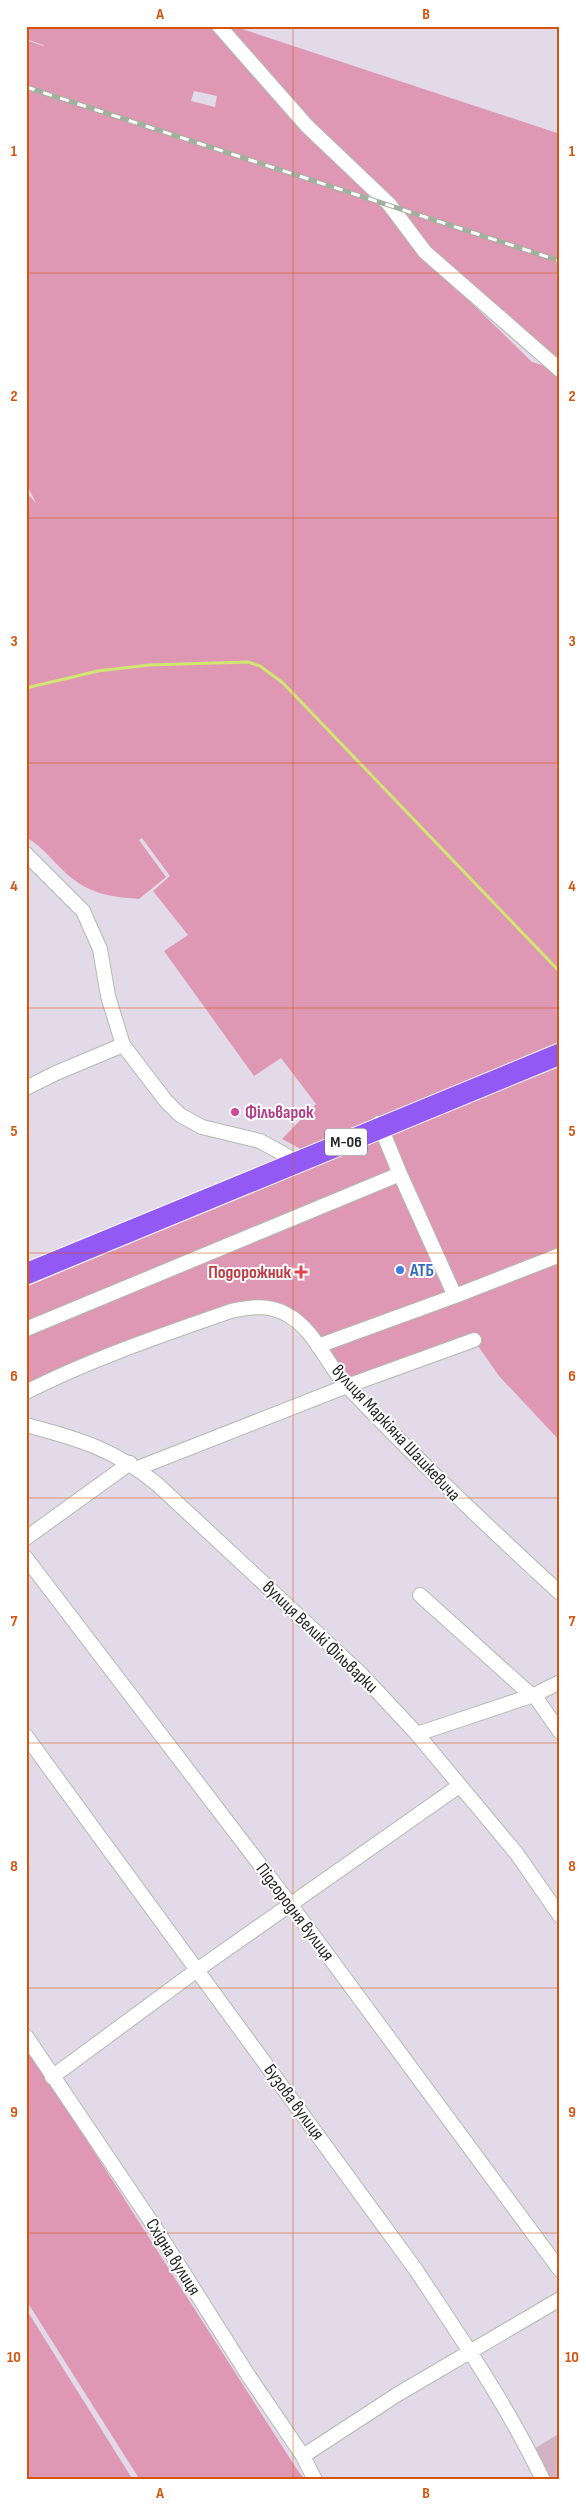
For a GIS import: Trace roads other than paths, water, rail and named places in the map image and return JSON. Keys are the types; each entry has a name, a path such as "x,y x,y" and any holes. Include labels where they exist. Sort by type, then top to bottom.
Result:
{"highway":[{"name":"М-06","path":"26,1274 298,1162 380,1125 560,1054"}],"street":[{"path":"219,26 307,126 389,204 425,252 560,370"},
{"path":"26,854 83,912 93,930 103,965 108,996 123,1045 160,1094 180,1115 215,1131 260,1141 298,1162"},
{"path":"26,1088 123,1045"},
{"path":"380,1125 455,1296"},
{"path":"26,1329 400,1174"},
{"path":"318,1346 560,1255"},
{"name":"вулиця Маркіяна Шашкевича","path":"26,1392 48,1381 183,1328 250,1307 266,1307 285,1313 298,1322 347,1386 468,1510 560,1593"},
{"path":"26,1538 134,1466 474,1340"},
{"name":"вулиця Великі Фільварки","path":"26,1425 106,1450 134,1466 157,1484 346,1660 416,1734 517,1854 560,1916"},
{"name":"Підгородня вулиця","path":"26,1558 290,1904 560,2270"},
{"path":"420,1595 532,1695 560,1732"},
{"path":"416,1734 532,1695 560,1682"},
{"name":"Бузова вулиця","path":"26,1736 416,2270 471,2351 530,2451 543,2480"},
{"path":"52,2077 197,1970 459,1786"},
{"name":"Східна вулиця","path":"26,2036 154,2226 248,2375 303,2456 315,2480"},
{"path":"303,2456 398,2394 560,2299"}],"waterway":[{"path":"26,688 98,671 149,665 248,662 260,666 283,683 560,972"}],"railway":[{"path":"26,87 560,261"}],"place":[{"name":"Фільварок","path":"235,1112"},
{"name":"АТБ","path":"400,1270"},
{"name":"Подорожник","path":"301,1272"}]}
